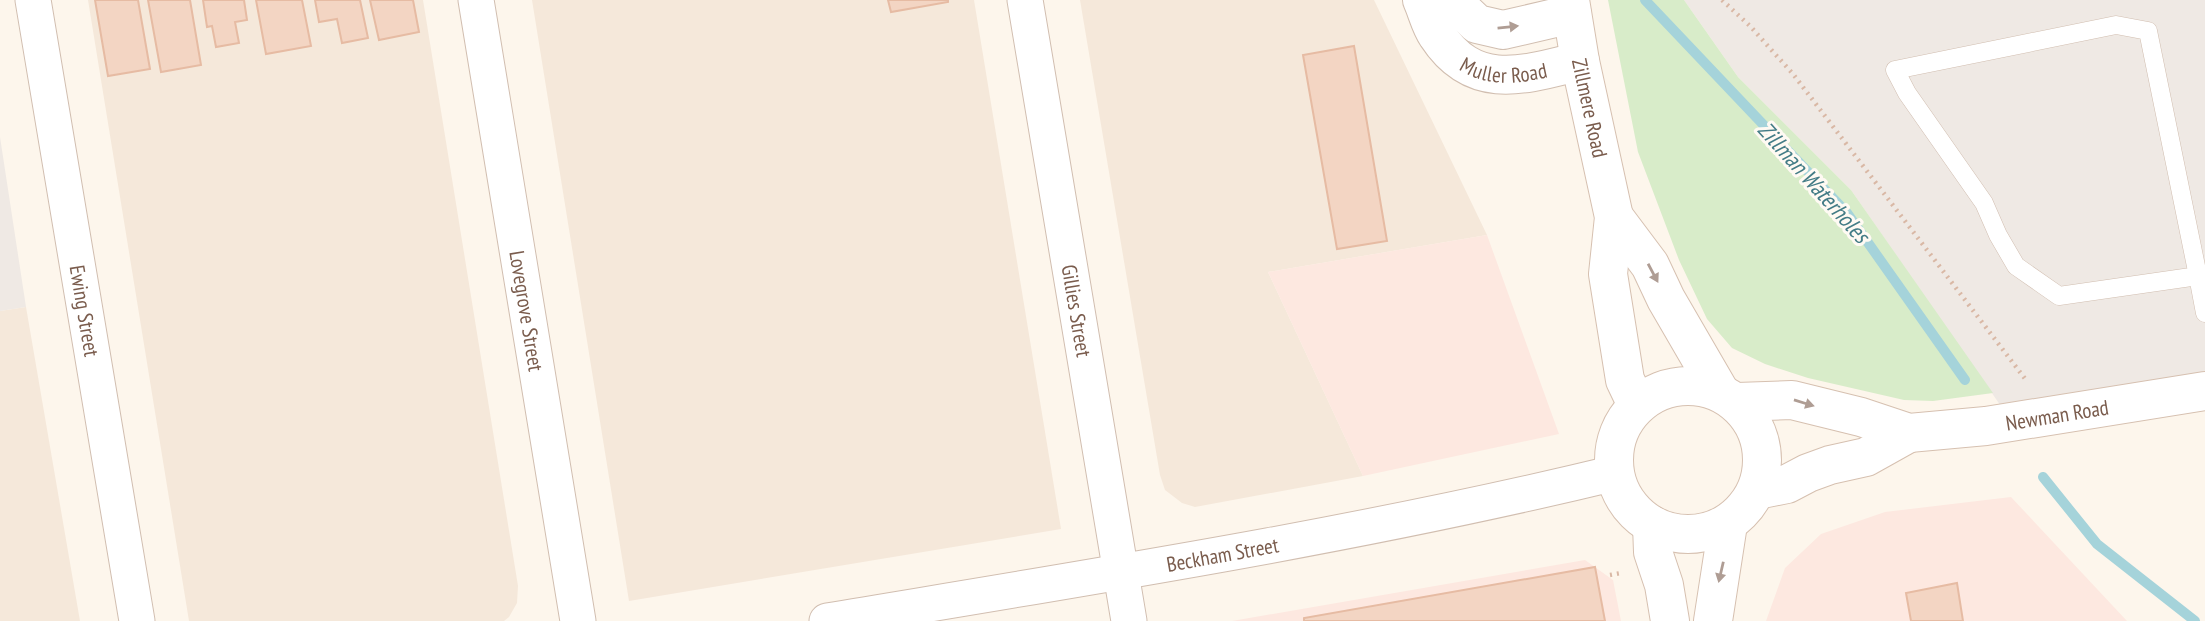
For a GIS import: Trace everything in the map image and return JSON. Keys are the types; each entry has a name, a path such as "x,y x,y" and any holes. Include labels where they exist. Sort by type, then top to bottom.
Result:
{"main road":[{"name":"Muller Road","path":"1422,0 1436,34 1459,62 1485,75 1512,75 1580,61"},
{"path":"1452,0 1477,24 1503,30 1571,7"},
{"name":"Zillmere Road","path":"1571,7 1614,217 1608,274 1625,380 1637,405"},
{"name":"Zillmere Road","path":"1614,217 1650,265 1728,397"},
{"path":"1676,386 1699,386 1728,397 1752,421 1761,443 1763,467 1757,491 1745,509 1728,524 1710,532 1690,535 1671,533 1652,525 1635,512 1622,494 1615,473 1614,448 1622,425 1637,405 1655,393 1676,386"},
{"name":"Newman Road","path":"1757,491 1787,484 1830,465 1866,457 1909,433 1998,424 2205,391"},
{"name":"Newman Road","path":"1728,397 1792,400 1861,416 1909,433"},
{"path":"1713,621 1728,524"},
{"path":"1652,525 1653,552 1664,585 1670,621"}],"street":[{"name":"Ewing Street","path":"33,0 137,621"},
{"name":"Lovegrove Street","path":"476,0 578,621"},
{"name":"Gillies Street","path":"1025,0 1129,621"},
{"name":"Beckham Street","path":"827,621 1121,572 1444,513 1615,473"}],"lane":[{"path":"2198,276 2059,296 2016,266 1984,203 1907,93 1895,70 2116,25 2148,32 2198,276 2205,313"}],"path":[{"path":"1721,0 1793,74 2026,380"}],"shaded area":[{"path":"88,0 423,0 518,586 517,603 504,621 189,621"},
{"path":"532,0 974,0 1061,529 629,601"},
{"path":"1080,0 1374,0 1487,235 1268,272 1363,476 1195,507 1182,503 1165,490 1160,475"},
{"path":"1684,0 2205,0 2205,373 2005,412 1851,190 1738,77"},
{"path":"0,137 26,307 0,311"},
{"path":"1487,235 1559,434 1363,476 1268,272"},
{"path":"26,307 80,621 0,621 0,311"},
{"path":"2011,497 2127,621 1766,621 1785,568 1821,534 1885,512"},
{"path":"1585,560 1613,580 1621,621 1232,621"}],"green space":[{"path":"1608,0 1684,0 1738,77 1851,190 1993,393 1933,401 1904,400 1808,378 1765,364 1732,348 1707,319 1679,260 1638,152"}],"building":[{"path":"95,0 138,0 150,69 108,76"},
{"path":"148,0 190,0 201,65 161,72"},
{"path":"203,0 244,0 247,20 235,22 239,43 216,47 212,26 207,27"},
{"path":"256,0 302,0 311,46 266,54"},
{"path":"315,0 360,0 368,38 342,43 337,19 319,22"},
{"path":"370,0 413,0 419,32 379,40"},
{"path":"888,0 948,0 948,2 891,12"},
{"path":"1354,46 1387,241 1337,249 1303,55"},
{"path":"1595,567 1605,621 1304,621 1304,618"},
{"path":"1957,583 1963,621 1911,621 1906,593"}],"waterway":[{"name":"Zillman Waterholes","path":"1645,0 1847,213 1965,380"},
{"name":"Zillman Waterholes","path":"2043,477 2097,544 2195,621"}]}
